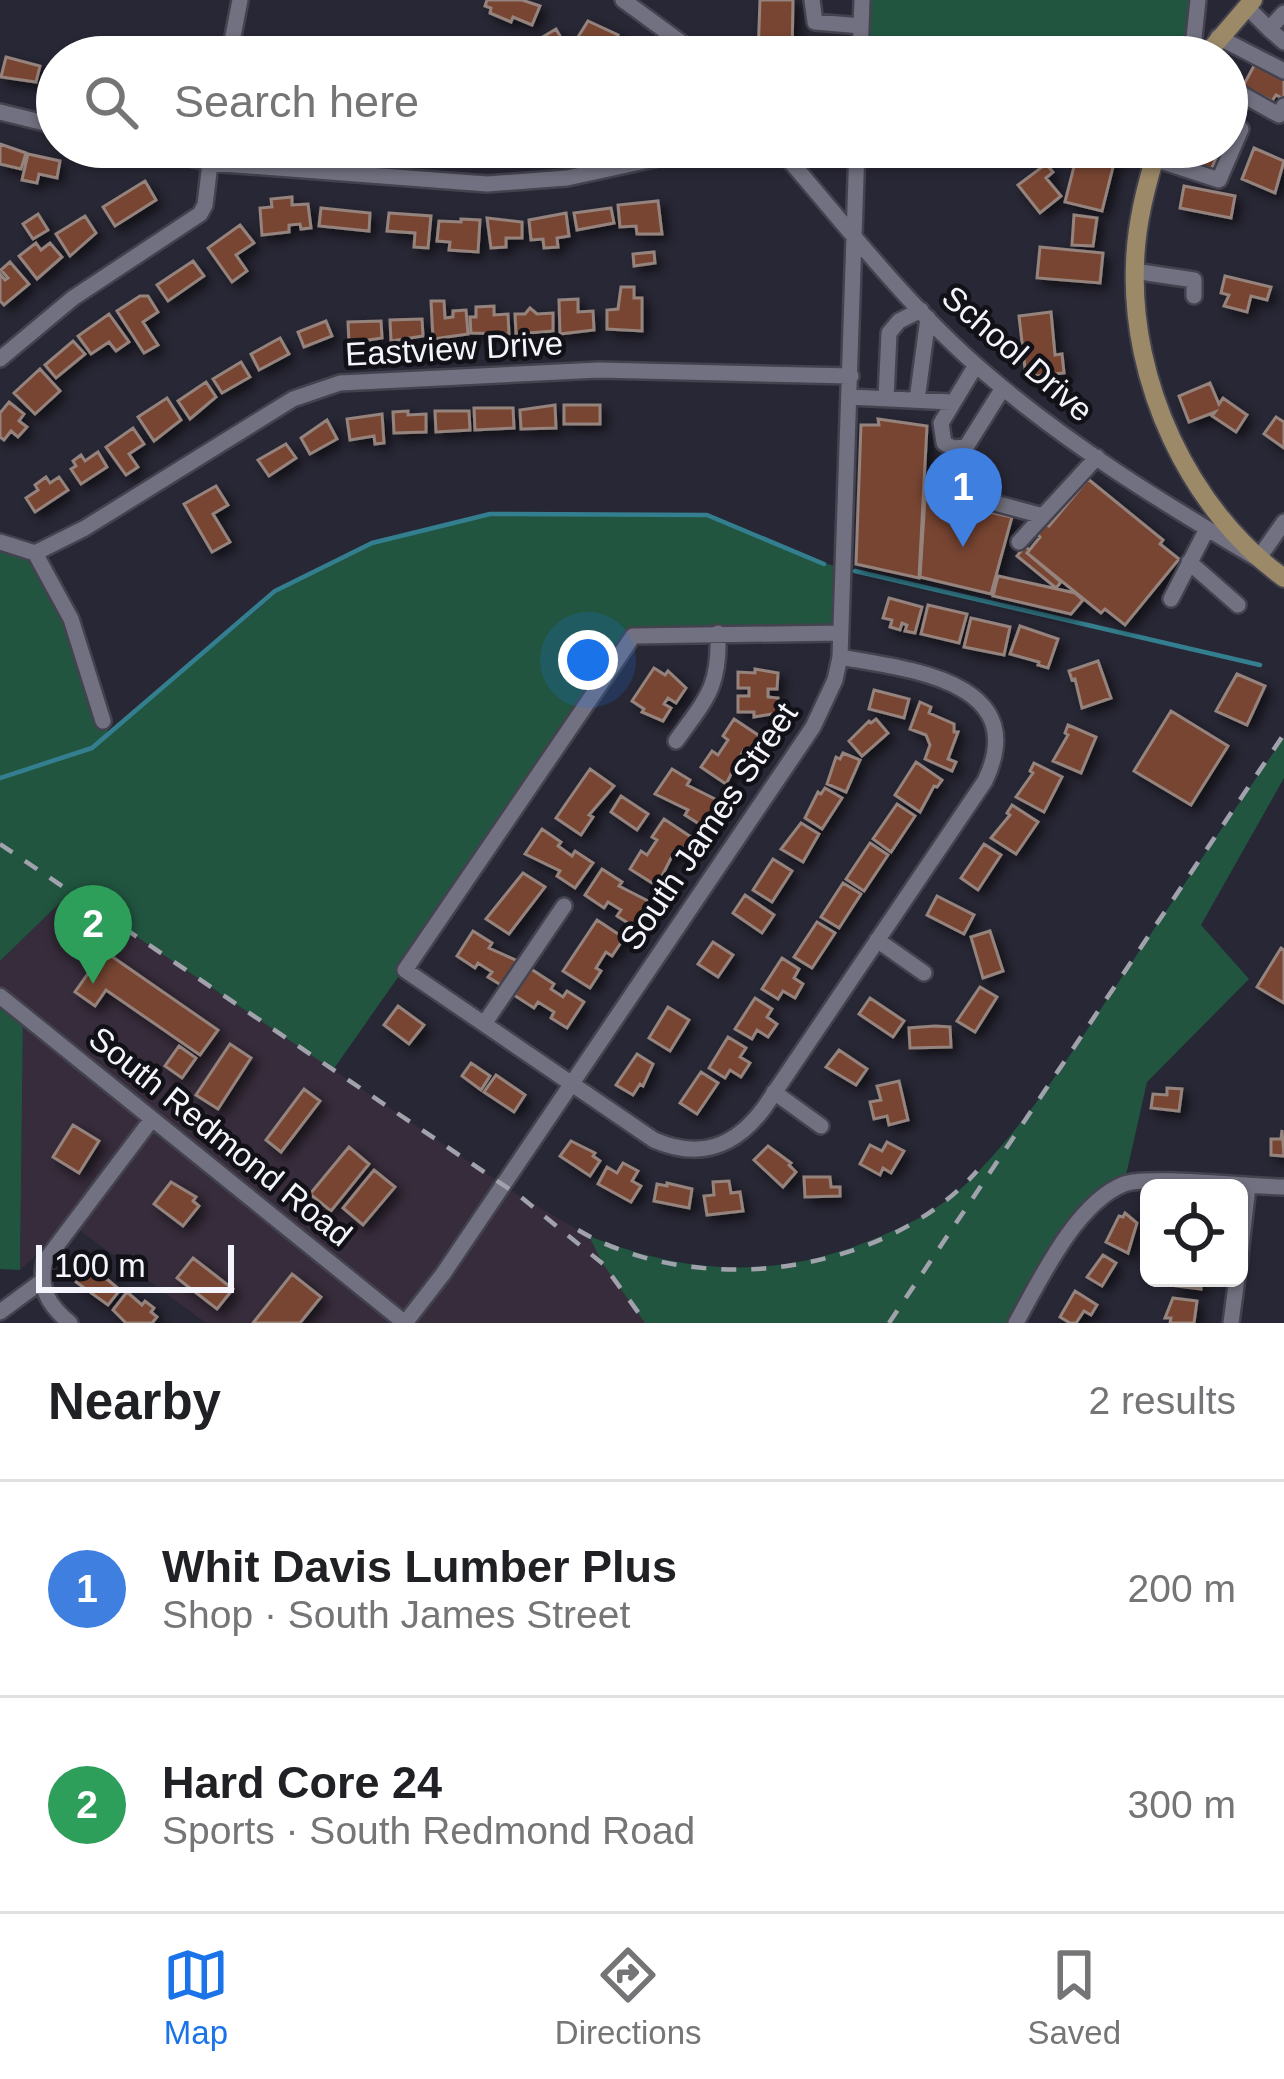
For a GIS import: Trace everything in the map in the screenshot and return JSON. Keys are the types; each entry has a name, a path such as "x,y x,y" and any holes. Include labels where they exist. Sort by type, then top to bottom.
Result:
{"main road":[{"path":"1219,36 1250,4"},
{"path":"1152,168 1138,223 1134,271 1141,337 1162,414 1190,472 1233,532 1284,578"}],"street":[{"path":"233,36 240,0"},
{"path":"623,0 672,36"},
{"path":"812,0 815,22 861,26"},
{"path":"861,36 862,0"},
{"path":"1194,36 1198,0"},
{"path":"1250,4 1284,41"},
{"path":"1269,29 1284,13"},
{"path":"1248,52 1284,71"},
{"path":"1248,98 1279,115 1284,106"},
{"path":"0,112 36,121"},
{"path":"0,358 74,298 200,214 209,168"},
{"path":"335,168 487,184 567,178 613,168"},
{"name":"School Drive","path":"796,168 924,314 1003,388 1097,457 1258,559"},
{"name":"South James Street","path":"405,1323 443,1274 813,727 830,692 840,657 857,168"},
{"path":"1182,168 1219,180 1224,168"},
{"path":"1134,271 1194,280 1194,296"},
{"path":"886,398 890,333 899,321 924,314 917,400"},
{"path":"961,449 944,443 940,423 976,365"},
{"name":"Eastview Drive","path":"35,553 85,528 219,442 315,388 366,380 599,370 850,376"},
{"path":"1003,388 961,449 958,493 1043,516"},
{"path":"850,397 951,402"},
{"path":"1019,542 1097,457"},
{"path":"1258,559 1284,522"},
{"path":"1171,599 1207,529"},
{"path":"0,542 35,553 71,619 103,722"},
{"path":"1189,562 1238,605"},
{"path":"676,741 712,690 719,661 718,633"},
{"path":"840,657 914,670 956,685 982,705 994,728 994,759 985,781 878,940 738,1137 698,1151 655,1140 405,970 633,636 841,633"},
{"path":"484,1024 564,906"},
{"path":"878,940 924,973"},
{"name":"South Redmond Road","path":"0,996 405,1323"},
{"path":"774,1092 821,1126"},
{"path":"0,1312 41,1281 50,1250 152,1119"},
{"path":"1016,1323 1093,1206 1124,1184 1140,1184"},
{"path":"1248,1186 1284,1187"},
{"path":"41,1281 52,1306 70,1323"},
{"path":"1231,1323 1236,1287"}],"shaded area":[{"path":"71,892 521,1197 589,1236 646,1323 206,1323 71,1224 20,1270 23,1015 0,996 0,961"}],"green space":[{"path":"862,0 1198,0 1194,36 861,36"},
{"path":"490,514 707,515 845,568 841,633 639,633 333,1070 71,892 0,961 0,542 35,553 85,654 109,735 292,580 372,543"},
{"path":"1284,737 1284,778 1201,925 1249,979 1147,1082 1124,1184 1092,1206 1016,1323 645,1323 589,1236 699,1265 771,1266 807,1260 881,1236 926,1214 966,1184 1048,1086"},
{"path":"0,996 23,1014 20,1270 0,1269"}],"building":[{"path":"487,0 522,0 540,6 532,25 490,13"},
{"path":"760,0 793,0 792,36 759,36"},
{"path":"588,21 618,35 617,36 579,36"},
{"path":"6,57 36,65 36,82 1,77"},
{"path":"1255,64 1284,79 1284,99 1276,95 1272,101 1248,89"},
{"path":"0,144 26,153 21,169 0,164"},
{"path":"1254,148 1284,161 1275,193 1242,179"},
{"path":"28,154 36,156 36,168 59,168 57,178 39,174 37,183 22,180"},
{"path":"1041,168 1050,168 1053,172 1046,178 1061,196 1040,213 1018,185"},
{"path":"1074,168 1113,168 1102,211 1065,202"},
{"path":"145,181 156,200 115,226 103,207"},
{"path":"1184,186 1235,196 1231,218 1180,208"},
{"path":"292,197 292,205 308,204 311,228 289,225 289,232 262,235 260,208 272,207 271,199"},
{"path":"658,201 662,234 637,234 636,226 620,227 618,205"},
{"path":"321,208 370,213 369,231 319,226"},
{"path":"611,208 614,223 577,230 574,213"},
{"path":"389,213 431,216 428,248 414,247 415,233 387,231"},
{"path":"566,213 569,236 557,238 558,247 544,248 543,239 531,240 529,220"},
{"path":"38,214 48,230 33,239 23,224"},
{"path":"1074,215 1097,218 1093,246 1072,245"},
{"path":"85,216 96,233 70,256 56,234"},
{"path":"487,218 522,222 522,238 506,238 506,247 491,248"},
{"path":"480,220 478,252 449,250 450,242 437,241 439,221"},
{"path":"240,225 254,243 236,255 247,271 232,282 208,248"},
{"path":"36,243 41,250 50,243 62,257 37,279 19,256"},
{"path":"1040,247 1103,253 1100,283 1037,278"},
{"path":"654,252 655,263 634,266 633,254"},
{"path":"193,261 204,276 168,301 157,285"},
{"path":"10,262 29,284 4,305 0,274 8,278 1,270"},
{"path":"1225,276 1271,287 1267,300 1251,296 1247,312 1224,306 1229,295 1221,293"},
{"path":"621,287 634,287 634,298 642,298 642,331 607,329 607,310 618,309"},
{"path":"148,296 158,312 143,322 158,345 144,353 117,311"},
{"path":"578,299 578,312 593,311 594,330 560,334 559,300"},
{"path":"431,301 444,301 445,318 453,317 453,311 466,310 468,334 433,339"},
{"path":"494,306 494,315 508,314 509,334 471,333 470,317 476,317 476,307"},
{"path":"530,308 537,314 553,313 553,331 516,334 515,314 525,314"},
{"path":"1051,312 1055,355 1062,354 1064,373 1026,377 1019,316"},
{"path":"109,314 129,342 116,351 109,342 91,354 78,336"},
{"path":"422,319 423,336 391,341 390,320"},
{"path":"326,321 332,336 304,347 298,332"},
{"path":"381,321 382,338 349,343 348,322"},
{"path":"280,338 289,354 259,370 251,354"},
{"path":"73,341 85,354 56,378 45,365"},
{"path":"241,362 250,377 222,393 213,379"},
{"path":"40,369 60,391 35,414 14,393"},
{"path":"206,382 216,397 190,419 178,401"},
{"path":"1210,383 1219,404 1223,398 1247,415 1236,432 1212,416 1215,412 1189,422 1179,396"},
{"path":"167,398 181,420 154,441 138,417"},
{"path":"9,402 24,414 19,421 27,427 18,437 11,431 4,440 0,413"},
{"path":"555,405 556,428 521,429 520,410"},
{"path":"564,405 600,405 600,424 564,424"},
{"path":"474,408 513,408 514,428 475,430"},
{"path":"408,411 408,415 426,414 426,432 394,433 393,412"},
{"path":"435,411 469,411 470,430 436,432"},
{"path":"382,414 384,443 375,444 374,436 350,440 347,419"},
{"path":"1276,417 1284,422 1284,448 1264,434"},
{"path":"878,419 927,426 919,578 856,564 861,425 879,425"},
{"path":"327,420 337,439 310,454 301,438"},
{"path":"133,428 144,444 129,454 138,467 126,475 106,447"},
{"path":"286,444 296,458 269,476 258,460"},
{"path":"98,452 107,467 81,484 71,469 76,466 73,461 81,455 85,461"},
{"path":"46,477 50,483 59,477 68,490 35,512 26,498"},
{"path":"1088,479 1163,540 1160,544 1179,559 1125,625 1105,609 1101,613 1027,553 1040,537 1035,532 1043,522 1049,526"},
{"path":"216,486 228,505 213,514 230,542 212,552 184,504"},
{"path":"925,498 1012,517 991,594 920,577"},
{"path":"1025,546 1061,582 1056,588 1017,556"},
{"path":"998,576 1075,593 1083,600 1071,614 993,596"},
{"path":"889,598 922,607 915,633 905,631 907,625 902,623 900,630 890,627 892,620 883,618"},
{"path":"928,605 967,614 959,643 921,634"},
{"path":"971,618 1010,627 1004,655 964,647"},
{"path":"1020,626 1058,639 1048,668 1010,654"},
{"path":"1098,661 1111,698 1082,708 1069,671"},
{"path":"654,668 665,675 668,671 686,688 676,703 668,698 664,704 671,708 663,721 642,712 632,701"},
{"path":"755,669 778,673 777,689 768,689 768,697 778,698 778,713 754,717 754,712 738,712 738,696 749,696 749,688 738,688 738,672 755,673"},
{"path":"1237,674 1265,686 1247,725 1216,711"},
{"path":"874,690 909,699 904,718 869,709"},
{"path":"920,702 931,707 929,713 954,724 958,732 948,759 956,762 952,771 925,759 930,745 926,735 910,729"},
{"path":"1171,711 1228,746 1191,805 1134,771"},
{"path":"734,719 761,737 748,755 743,751 726,784 701,767 712,751 718,755"},
{"path":"876,719 888,733 862,756 849,741"},
{"path":"1068,725 1096,737 1081,773 1053,761 1068,735"},
{"path":"843,753 860,760 846,792 827,784 836,757 840,759"},
{"path":"916,762 942,780 920,812 895,795"},
{"path":"1034,763 1062,777 1044,812 1016,797 1033,773"},
{"path":"590,769 614,786 589,815 593,817 581,835 556,818"},
{"path":"672,769 690,780 687,785 721,802 704,827 685,815 688,810 655,794"},
{"path":"825,788 842,798 822,829 805,818 818,792"},
{"path":"621,796 648,814 637,830 611,812"},
{"path":"897,804 915,816 891,852 873,839"},
{"path":"1012,805 1038,822 1016,854 991,838 1010,815"},
{"path":"664,819 691,837 680,854 675,850 657,886 630,869 641,851 647,855"},
{"path":"801,823 819,834 803,862 781,849"},
{"path":"542,829 572,856 575,851 593,863 575,888 557,876 560,871 525,854"},
{"path":"870,843 888,855 864,891 846,879"},
{"path":"984,844 1001,855 978,890 961,878"},
{"path":"773,859 792,871 772,902 753,890"},
{"path":"602,869 622,882 619,886 652,903 636,928 617,916 621,910 608,902 604,908 585,895"},
{"path":"523,873 545,887 509,934 486,919"},
{"path":"843,883 861,894 839,928 821,917"},
{"path":"745,895 774,915 762,933 733,913"},
{"path":"937,896 974,915 964,934 927,915"},
{"path":"597,920 624,938 612,956 606,952 590,988 563,971"},
{"path":"817,922 835,933 812,968 794,957"},
{"path":"473,931 492,943 489,948 522,963 506,988 488,977 492,972 457,956"},
{"path":"990,931 1003,971 983,978 971,937"},
{"path":"713,942 733,955 718,977 698,964"},
{"path":"1281,948 1284,950 1284,1003 1257,987"},
{"path":"104,951 218,1030 200,1055 106,990 95,1006 75,992"},
{"path":"782,958 799,969 794,978 803,984 795,998 783,991 778,999 762,989"},
{"path":"531,969 554,984 551,989 563,997 567,991 584,1002 567,1028 538,1002 534,1008 514,995"},
{"path":"980,987 997,997 975,1032 957,1021"},
{"path":"755,998 772,1009 767,1017 777,1024 768,1037 757,1030 752,1039 735,1029"},
{"path":"870,998 904,1021 893,1037 859,1014"},
{"path":"398,1006 424,1025 409,1044 384,1025"},
{"path":"668,1007 689,1020 670,1051 649,1038"},
{"path":"950,1027 951,1047 910,1048 909,1028"},
{"path":"728,1037 746,1048 740,1057 750,1063 741,1077 730,1070 725,1078 709,1068"},
{"path":"230,1044 251,1058 218,1109 196,1095"},
{"path":"179,1046 196,1058 182,1078 165,1066"},
{"path":"839,1050 867,1069 856,1085 826,1067"},
{"path":"637,1054 653,1064 633,1095 616,1085"},
{"path":"471,1063 490,1076 481,1090 462,1076"},
{"path":"701,1072 718,1083 697,1114 680,1103"},
{"path":"496,1075 525,1095 514,1112 484,1092"},
{"path":"899,1081 908,1120 889,1125 887,1116 874,1119 870,1102 881,1100 877,1086"},
{"path":"1167,1088 1182,1089 1179,1111 1151,1108 1153,1094 1167,1095"},
{"path":"304,1089 320,1101 281,1152 266,1140"},
{"path":"73,1125 99,1141 79,1173 53,1157"},
{"path":"1282,1130 1284,1156 1271,1155 1271,1139 1281,1139"},
{"path":"571,1141 595,1153 600,1161 590,1176 560,1156"},
{"path":"887,1142 904,1151 891,1173 883,1168 880,1175 860,1164 870,1145 882,1151"},
{"path":"768,1146 796,1172 783,1187 754,1160"},
{"path":"349,1147 369,1164 331,1211 310,1194"},
{"path":"623,1163 638,1171 632,1181 641,1186 631,1202 598,1184 607,1167 617,1173"},
{"path":"374,1170 395,1187 363,1225 343,1208"},
{"path":"804,1177 830,1177 831,1187 840,1187 840,1196 805,1197"},
{"path":"729,1181 731,1193 740,1192 743,1211 707,1215 704,1196 714,1195 713,1182"},
{"path":"171,1182 196,1197 193,1201 199,1206 183,1226 154,1204"},
{"path":"657,1184 692,1189 689,1208 654,1201"},
{"path":"1125,1213 1137,1223 1128,1253 1106,1242"},
{"path":"1103,1255 1116,1263 1102,1286 1087,1277"},
{"path":"193,1258 233,1289 217,1309 177,1278"},
{"path":"90,1265 120,1290 108,1305 76,1282"},
{"path":"292,1274 321,1297 300,1323 253,1323"},
{"path":"1075,1291 1097,1305 1091,1315 1084,1311 1076,1323 1070,1323 1060,1317"},
{"path":"127,1292 154,1308 151,1312 157,1317 152,1323 126,1323 113,1310"},
{"path":"1173,1298 1197,1301 1194,1323 1170,1323 1171,1318 1165,1318"}],"waterway":[{"path":"0,778 92,748 275,591 372,543 490,514 707,515 824,564"},
{"path":"855,571 1260,665"}],"railway":[{"path":"889,1323 1284,734"},
{"path":"0,844 521,1197 603,1264 646,1323"},
{"path":"578,1230 626,1252 678,1265 733,1270 788,1266 842,1254 893,1234 938,1206 977,1171"}],"place":[{"name":"Whit Davis Lumber Plus","path":"963,547"},
{"name":"Hard Core 24","path":"93,984"}]}
